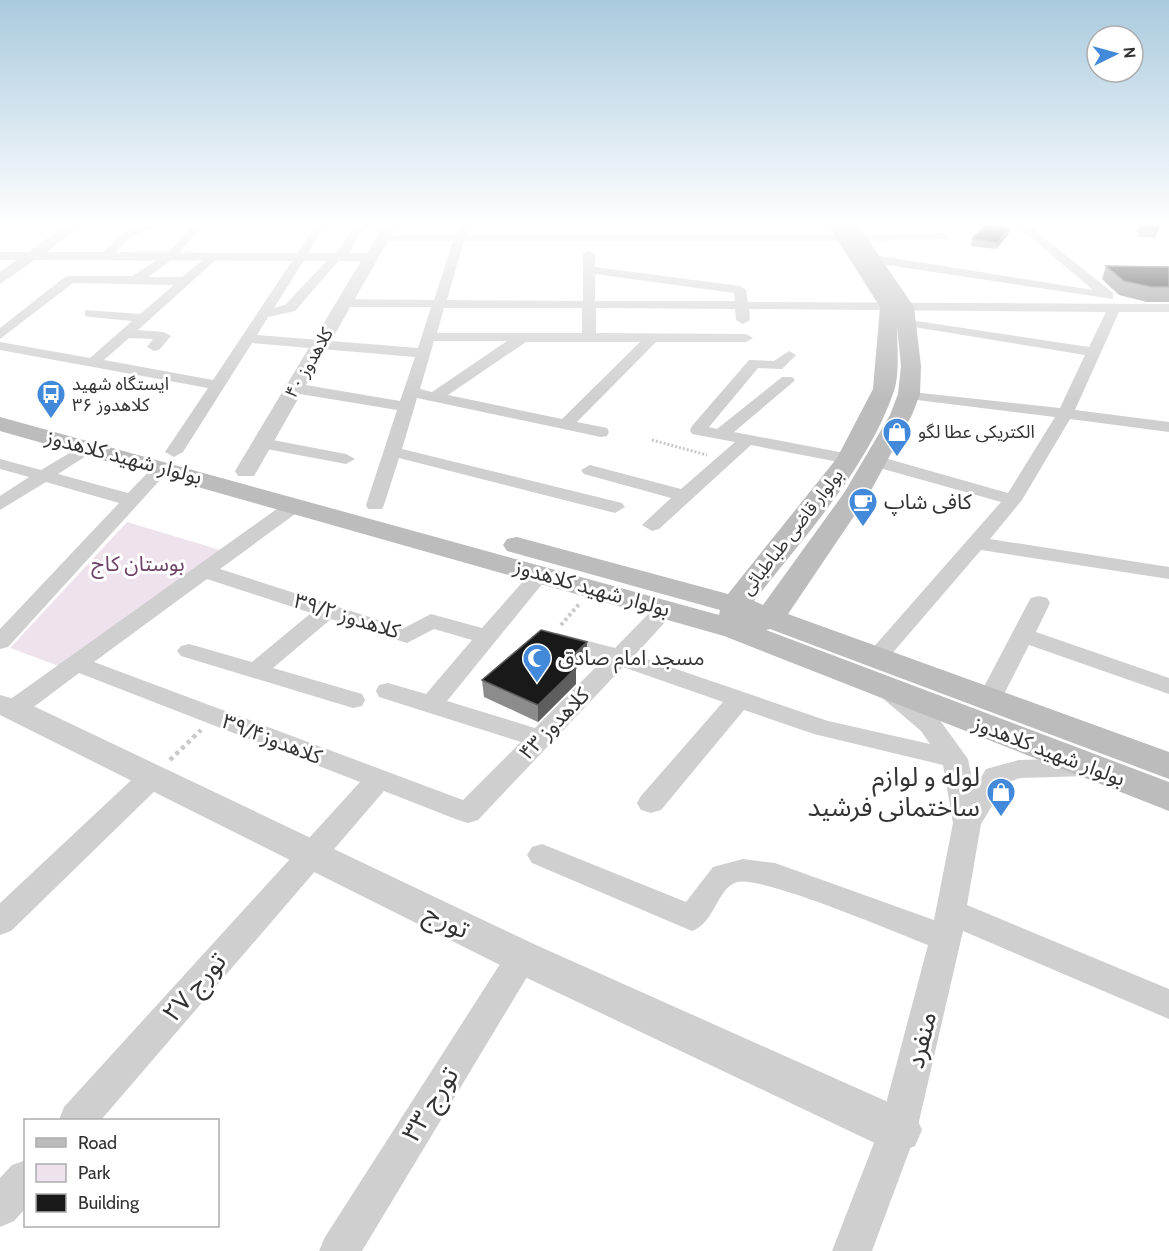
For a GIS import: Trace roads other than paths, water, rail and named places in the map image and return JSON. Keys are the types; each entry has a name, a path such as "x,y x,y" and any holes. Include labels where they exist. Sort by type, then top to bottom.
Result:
{"main road":[{"name":"بولوار قاضی طباطبائی","path":"735,617 849,459 884,389 901,312 882,283"},
{"name":"بولوار قاضی طباطبائی","path":"769,619 856,494 901,415 909,394 911,366 901,312 886,283"},
{"name":"بولوار شهید کلاهدوز","path":"0,406 168,460 295,505 666,609 769,619 877,671 1091,767 1169,797"},
{"name":"بولوار شهید کلاهدوز","path":"0,424 88,447 246,471 375,505 735,617 877,671 989,700 1169,766"}],"street":[{"path":"0,335 65,283"},
{"path":"91,364 180,283"},
{"path":"0,642 168,460 284,283"},
{"path":"264,314 290,308 312,283"},
{"name":"کلاهدوز ۴۰","path":"246,471 356,283"},
{"path":"375,505 446,283"},
{"path":"589,283 589,338"},
{"path":"690,283 740,290 746,338 754,363"},
{"path":"1005,283 1115,304 1169,308"},
{"path":"1092,283 1115,304"},
{"path":"344,303 741,306 901,312 1115,304"},
{"path":"967,823 955,759 930,725 877,671 1013,500 1065,414 1115,304"},
{"path":"901,312 1094,352"},
{"path":"90,313 141,318"},
{"path":"124,333 164,336 154,347"},
{"path":"248,338 320,344 426,345 522,338 746,338"},
{"path":"434,397 522,338"},
{"path":"565,424 652,338"},
{"path":"40,354 66,340"},
{"path":"0,346 218,385"},
{"path":"754,363 777,366 789,355"},
{"path":"754,363 698,430 849,459"},
{"path":"721,434 787,380"},
{"path":"294,387 409,399 434,397 601,432"},
{"path":"909,394 1169,427"},
{"path":"652,525 747,440"},
{"path":"262,443 346,459"},
{"path":"0,504 88,447"},
{"path":"393,452 615,507"},
{"path":"875,461 1013,500"},
{"path":"0,464 131,500"},
{"path":"590,470 685,496"},
{"path":"7,707 76,664 295,505"},
{"path":"977,543 1169,573"},
{"name":"کلاهدوز ۳۹/۲","path":"204,570 407,636 431,621 487,637"},
{"path":"430,704 540,574"},
{"path":"989,700 1039,603"},
{"name":"کلاهدوز ۴۳","path":"468,813 666,609"},
{"path":"256,671 328,610"},
{"path":"1023,635 1169,686"},
{"path":"550,638 619,657 823,729 955,759"},
{"path":"189,651 353,700"},
{"name":"کلاهدوز۳۹/۴","path":"76,664 468,813"},
{"path":"388,691 540,739"},
{"path":"651,803 739,700"},
{"name":"تورج","path":"7,707 522,957 898,1130"},
{"path":"967,823 996,776 1019,769 1091,767"},
{"path":"1,920 152,777"},
{"name":"تورج ۲۷","path":"78,1119 379,779"},
{"name":"منفرد","path":"852,1251 898,1130 948,925 967,823"},
{"path":"542,855 692,918 717,880 730,870 747,868 948,925 1169,1004"},
{"name":"تورج ۳۳","path":"339,1251 522,957"},
{"path":"0,1208 24,1181"}],"place":[{"name":"ایستگاه شهید کلاهدوز ۳۶","path":"51,420"},
{"name":"الکتریکی عطا لگو","path":"897,458"},
{"name":"کافی شاپ","path":"863,528"},
{"name":"مسجد امام صادق","path":"537,684"},
{"name":"لوله و لوازم ساختمانی فرشید","path":"1001,818"}],"park label":[{"name":"بوستان کاج","path":"138,564"}]}
